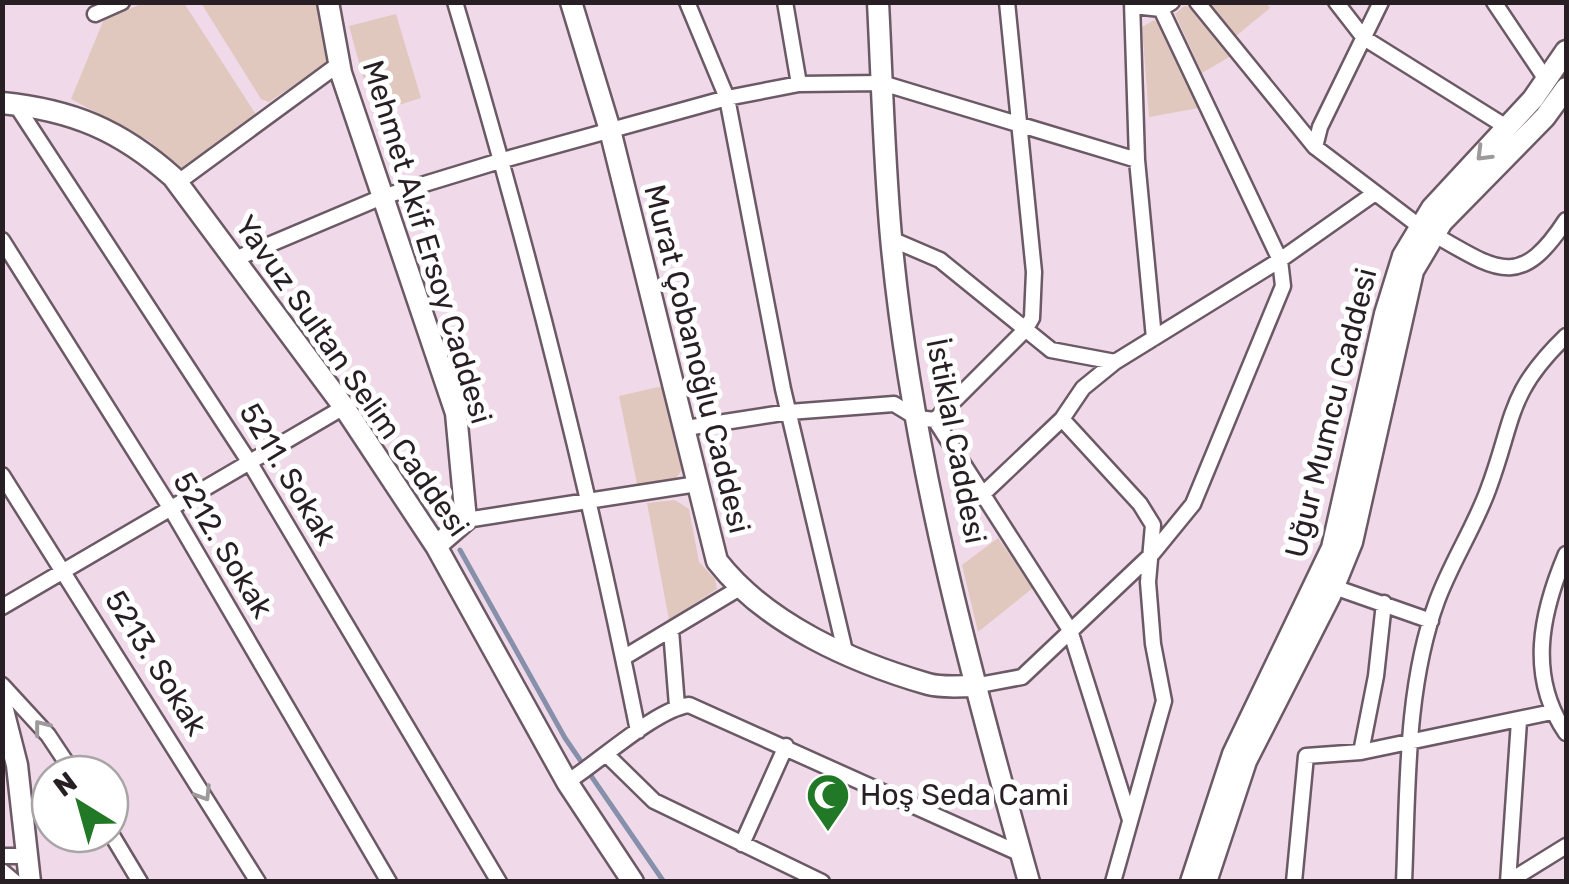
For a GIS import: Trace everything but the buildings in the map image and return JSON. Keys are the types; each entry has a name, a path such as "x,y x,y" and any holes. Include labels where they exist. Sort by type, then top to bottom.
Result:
{"street":[{"path":"96,14 122,2"},
{"name":"Mehmet Akif Ersoy Caddesi","path":"328,2 339,64 456,414 466,520"},
{"path":"455,2 503,160 588,500 638,731"},
{"name":"Murat Çobanoğlu Caddesi","path":"571,2 610,130 717,562 738,588 775,617 845,651 932,686 974,686"},
{"path":"686,2 728,98 788,412 845,651"},
{"path":"785,2 799,84"},
{"name":"İstiklal Caddesi","path":"878,2 891,239 974,686 1028,882"},
{"path":"926,419 1025,330 1032,318 1034,272 1016,125 1007,2"},
{"path":"1197,2 1315,148 1427,230 1469,254 1512,268 1524,267 1542,254 1566,220"},
{"path":"1336,2 1364,38 1508,128"},
{"path":"1315,148 1320,127 1381,2"},
{"path":"1494,2 1557,85"},
{"path":"974,686 1022,677 1153,553 1193,504 1284,286 1280,260 1166,6 1133,4 1137,160 1154,338"},
{"name":"Uğur Mumcu Caddesi","path":"1191,882 1233,754 1332,548 1385,314 1403,256 1557,85 1566,51"},
{"path":"177,183 339,64"},
{"path":"235,259 382,197 728,98 799,84 882,83 1137,160"},
{"name":"Uğur Mumcu Caddesi","path":"1206,882 1246,761 1334,587 1360,518 1407,292 1427,230 1508,128 1557,85"},
{"name":"Yavuz Sultan Selim Caddesi","path":"9,104 60,110 98,126 144,152 177,183 344,408 436,546 632,882"},
{"name":"5211. Sokak","path":"9,104 250,463 499,882"},
{"path":"983,494 1062,419 1082,388 1115,362 1280,260 1375,193"},
{"path":"891,239 940,260 1051,350 1115,362"},
{"name":"5212. Sokak","path":"2,240 170,509 390,882"},
{"path":"1404,882 1412,743 1420,666 1431,621 1486,497 1518,394 1530,373 1566,336"},
{"path":"686,428 788,412 894,404 926,419 983,494 1070,630 1131,822"},
{"path":"2,608 344,408"},
{"path":"1062,419 1140,504 1152,525 1148,582 1152,644 1164,701 1113,882"},
{"name":"5213. Sokak","path":"2,475 67,572 258,882"},
{"path":"436,546 466,520 697,484"},
{"path":"1566,554 1549,594 1542,640 1544,690 1552,712 1566,732"},
{"path":"1334,587 1431,621"},
{"path":"623,658 738,588"},
{"path":"1360,752 1376,676 1384,604"},
{"path":"671,630 677,706"},
{"path":"2,685 39,724 60,754"},
{"path":"574,778 638,731 677,706 689,704 1021,854"},
{"path":"2,706 17,764 30,882"},
{"path":"1294,882 1306,756 1412,743 1552,712"},
{"path":"1508,882 1519,721"},
{"path":"742,844 786,746"},
{"path":"603,760 654,802 822,882"},
{"path":"1508,882 1566,846"},
{"path":"123,854 140,882"},
{"path":"2,856 28,856"},
{"path":"2,871 15,882"}],"shaded area":[{"path":"144,3 184,3 257,116 178,174 151,142 71,99 104,19"},
{"path":"201,3 316,3 327,63 269,102 261,99"},
{"path":"1209,3 1266,3 1270,8 1236,36"},
{"path":"1189,6 1231,56 1202,73 1175,14"},
{"path":"396,14 421,98 373,113 349,26"},
{"path":"1154,20 1162,26 1199,108 1149,117 1142,27"},
{"path":"663,386 682,470 676,478 637,484 619,396"},
{"path":"675,500 689,509 699,562 715,579 717,589 669,620 647,503"},
{"path":"998,538 1033,588 978,632 962,565"}],"waterway":[{"path":"460,550 565,738 664,882"}],"place":[{"name":"Hoş Seda Cami","path":"828,833"}]}
